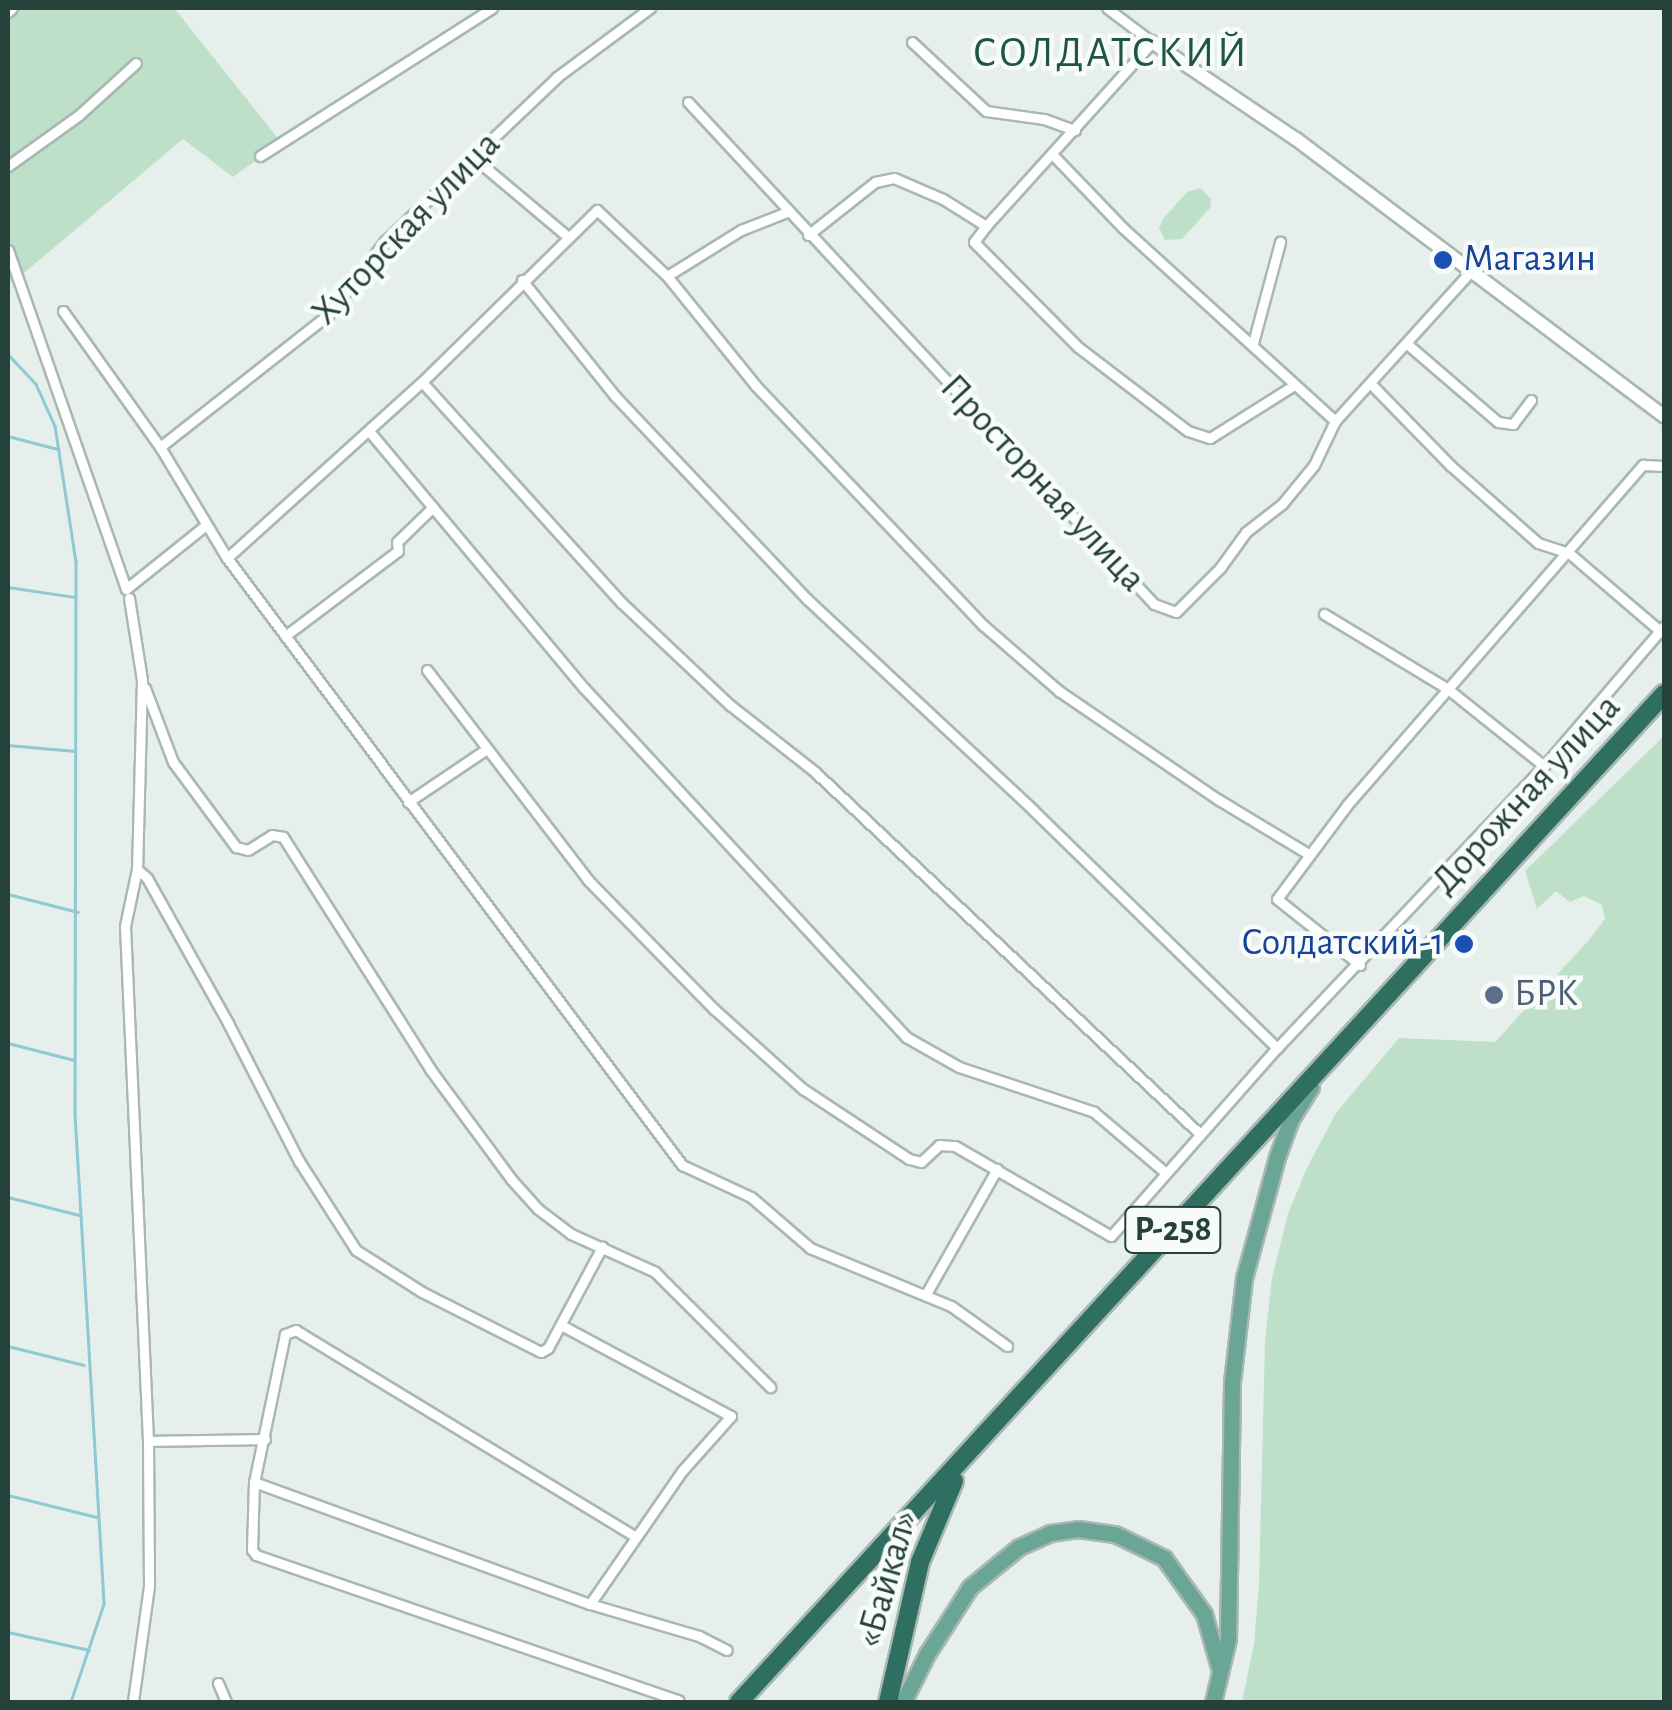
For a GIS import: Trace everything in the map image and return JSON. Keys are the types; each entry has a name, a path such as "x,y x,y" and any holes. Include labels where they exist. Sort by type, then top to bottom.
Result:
{"highway":[{"name":"Дорожная улица","path":"994,1428 1664,694"},
{"path":"739,1702 994,1428"},
{"name":"«Байкал»","path":"888,1702 930,1536 950,1487 994,1428"}],"main road":[{"path":"1213,1702 1221,1676 1231,1585 1232,1382 1244,1278 1262,1202 1291,1119 1352,1032"},
{"path":"903,1702 943,1627 970,1588 1019,1547 1050,1533 1078,1530 1132,1540 1172,1566 1204,1614 1221,1676"}],"street":[{"path":"260,156 492,8"},
{"name":"Хуторская улица","path":"160,447 328,315 385,241 557,77 650,8"},
{"path":"1107,8 1296,139 1664,416"},
{"path":"912,42 986,112 1044,119 1075,130"},
{"path":"1152,42 974,242 1078,347 1188,431 1210,438 1294,385"},
{"path":"8,166 79,115 136,63"},
{"name":"Просторная улица","path":"688,102 1141,590 1176,612 1220,568 1246,532 1282,504 1314,465 1335,421 1471,271"},
{"path":"1053,155 1124,228 1335,421"},
{"path":"474,158 568,237"},
{"path":"808,235 875,182 894,178 944,198 986,226"},
{"path":"226,558 422,382 522,280 598,210 668,276 756,386 983,625 1060,691 1219,800 1307,853"},
{"path":"668,276 741,230 787,212"},
{"path":"1252,343 1280,242"},
{"path":"8,250 126,589 206,524"},
{"path":"522,280 615,396 807,600 1033,810 1277,1048"},
{"path":"63,310 160,447 226,558 682,1165 751,1197 810,1248 951,1306 1007,1346"},
{"path":"1406,343 1498,422 1513,424 1531,400"},
{"path":"422,382 622,603 730,705 815,772 1200,1134"},
{"path":"427,670 588,880 714,1010 802,1089 909,1159 920,1162 947,1144 997,1168 1112,1236 1277,1048 1360,965 1544,766 1662,628 1569,554 1538,543 1451,466 1370,383"},
{"path":"369,431 585,689 906,1037 959,1068 1094,1112 1166,1172"},
{"path":"1360,965 1277,899 1307,853 1643,465 1664,466"},
{"path":"285,636 398,550 398,542 433,507"},
{"path":"129,598 142,680 137,870 125,926 148,1441 149,1586 133,1702"},
{"path":"1324,614 1448,689 1544,766"},
{"path":"142,680 172,762 236,847 248,850 272,835 282,837 430,1070 511,1179 538,1209 571,1234 655,1272 770,1387"},
{"path":"408,802 485,750"},
{"path":"137,870 147,878 299,1160 356,1250 407,1284 541,1352 561,1325 602,1247"},
{"path":"926,1294 997,1168"},
{"path":"561,1325 731,1416 682,1471 590,1604"},
{"path":"636,1537 296,1330 285,1334 254,1482 252,1550 256,1555 679,1702"},
{"path":"148,1441 266,1438"},
{"path":"254,1482 590,1604 699,1636 727,1650"},
{"path":"218,1683 226,1702"}],"green space":[{"path":"8,8 174,8 281,142 233,177 183,139 12,283 8,278"},
{"path":"1201,188 1211,199 1210,208 1182,239 1165,240 1159,228 1163,219 1187,192"},
{"path":"1664,736 1664,1702 1242,1702 1254,1644 1259,1584 1265,1341 1272,1278 1288,1214 1306,1170 1336,1113 1399,1038 1495,1042 1589,940 1605,919 1602,905 1584,896 1570,902 1556,891 1537,909 1525,871"}],"waterway":[{"path":"8,354 36,384 55,426 76,561 75,1114 104,1604 71,1702"},
{"path":"8,436 58,449"},
{"path":"8,587 75,597"},
{"path":"8,745 75,751"},
{"path":"8,894 78,912"},
{"path":"8,1043 74,1060"},
{"path":"8,1197 79,1215"},
{"path":"8,1346 84,1365"},
{"path":"8,1495 97,1517"},
{"path":"8,1632 89,1650"}],"place":[{"name":"Магазин","path":"1443,260"},
{"name":"Солдатский-1","path":"1464,944"},
{"name":"БРК","path":"1494,995"}],"district":[{"name":"СОЛДАТСКИЙ","path":"1111,53"}]}
